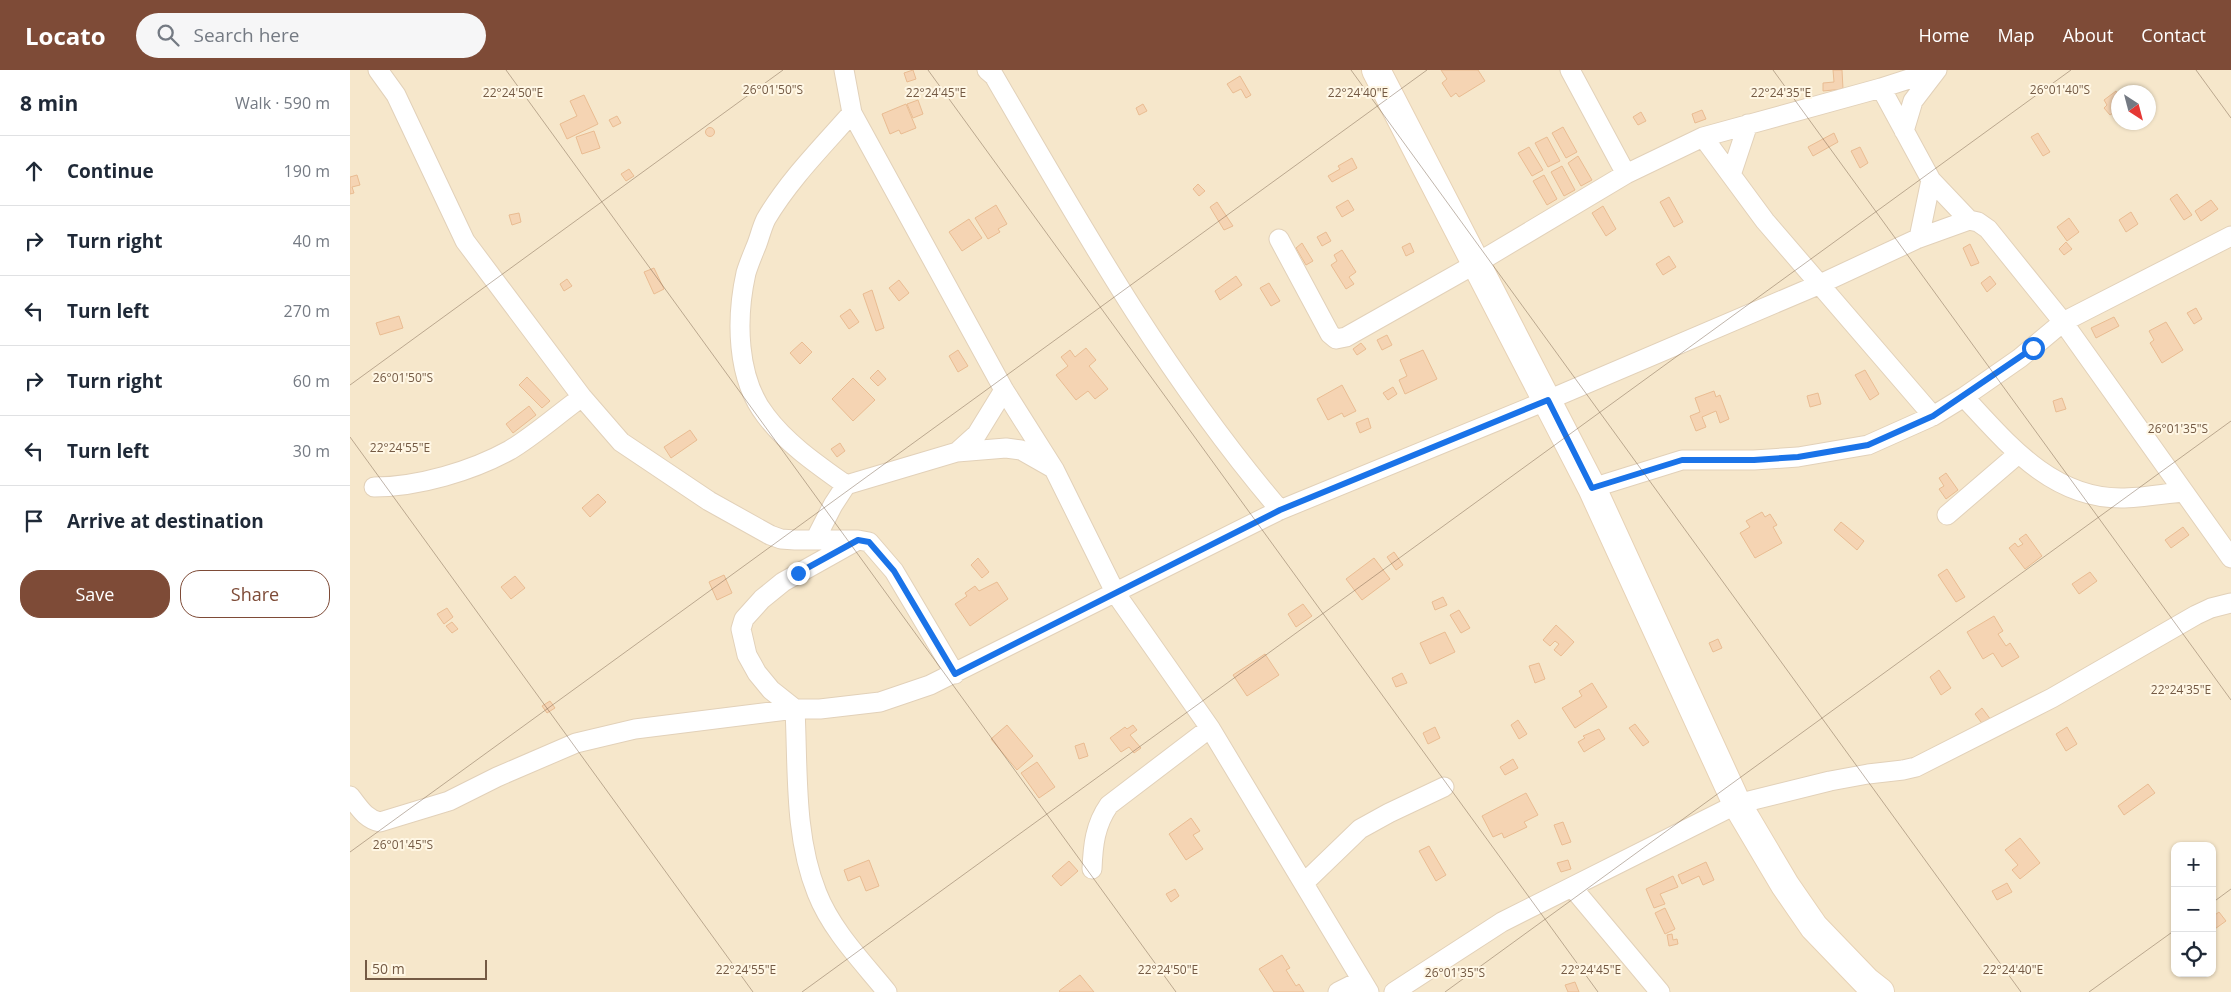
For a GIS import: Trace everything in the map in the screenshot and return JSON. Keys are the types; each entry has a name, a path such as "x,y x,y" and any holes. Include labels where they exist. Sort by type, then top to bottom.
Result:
{"street":[{"path":"378,70 396,95 465,241 582,397 621,442 709,502 775,537 795,540 858,540 869,542 894,571 955,674"},
{"path":"844,70 852,113 1004,390 1054,469 1116,594 1210,728 1365,986 1338,992"},
{"path":"1376,70 1592,488 1737,804 1785,884 1814,927 1866,981 1880,992"},
{"path":"1570,70 1626,174"},
{"path":"1279,240 1330,334 1336,339 1346,337 1477,263 1626,174 1703,137 1881,88 1937,70"},
{"path":"1904,131 1913,101 1937,70"},
{"path":"992,72 1066,199 1183,386 1240,464 1280,510"},
{"path":"1881,88 1931,180 1969,220"},
{"path":"846,485 780,432 765,415 752,395 744,364 740,321 746,272 766,220 800,171 852,113"},
{"path":"1731,175 1748,124"},
{"path":"1703,137 1765,221 1818,285 1933,416"},
{"path":"1919,238 1931,180"},
{"path":"350,796 365,815 371,820 380,822 449,801 497,777 576,743 635,729 795,709 820,709 880,702 930,685 1116,594 1280,510 1548,400 1818,285 1919,238 1969,220 1978,222 1988,229 2063,322 2182,492 2231,558"},
{"path":"1592,488 1682,460 1754,460 1798,457 1868,445 1933,416 1964,397 2027,353 2063,322 2231,236"},
{"path":"957,452 977,434 1004,390"},
{"path":"374,487 396,487 416,484 487,462 512,449 582,397"},
{"path":"1964,397 2018,454 2055,482 2094,495 2120,498 2182,492"},
{"path":"815,540 833,505 846,485 957,452 1006,448 1021,450 1054,469"},
{"path":"1947,515 2018,454"},
{"path":"858,540 783,582 762,598 744,619 741,629 747,655 757,673 772,690 795,709 801,840 817,894 839,934 887,992"},
{"path":"1394,992 1502,922 1737,804 1830,780 1916,767 2052,698 2196,615 2229,606"},
{"path":"1092,869 1092,844 1099,819 1109,805 1210,728"},
{"path":"1304,883 1360,829 1389,812 1444,787"},
{"path":"1572,888 1660,992"}],"shaded area":[{"path":"350,70 2231,70 2231,992 350,992"}],"building":[{"path":"913,70 916,79 907,82 904,73"},
{"path":"1441,70 1478,70 1485,81 1459,97 1456,93 1451,97 1442,83 1447,79"},
{"path":"1833,70 1842,70 1843,89 1823,91 1823,83 1834,82"},
{"path":"1240,76 1251,95 1246,98 1241,89 1233,93 1227,84"},
{"path":"584,95 598,124 567,139 560,124 577,116 570,101"},
{"path":"2111,95 2110,115 2104,108 2107,105 2104,100"},
{"path":"918,100 923,114 913,118 907,104"},
{"path":"906,104 916,128 901,134 899,130 890,134 882,114"},
{"path":"1143,104 1147,111 1139,115 1136,108"},
{"path":"1702,110 1706,119 1695,123 1692,114"},
{"path":"1641,112 1646,121 1638,125 1633,117"},
{"path":"617,116 621,123 613,127 609,120"},
{"path":"710,127 715,132 710,137 705,132"},
{"path":"1563,127 1577,152 1566,158 1552,133"},
{"path":"594,131 600,148 582,154 576,137"},
{"path":"1834,133 1838,142 1813,156 1808,147"},
{"path":"2038,133 2050,152 2043,156 2031,137"},
{"path":"1547,137 1560,161 1548,167 1535,143"},
{"path":"1529,147 1543,170 1532,176 1518,153"},
{"path":"1860,147 1868,163 1860,168 1851,151"},
{"path":"1578,156 1592,180 1581,186 1568,163"},
{"path":"1352,158 1357,168 1332,182 1328,176 1340,169 1338,166"},
{"path":"1562,166 1575,190 1564,196 1551,172"},
{"path":"629,169 634,176 626,181 621,174"},
{"path":"357,175 360,185 352,187 354,193 350,194 350,177"},
{"path":"1544,175 1557,199 1547,205 1533,181"},
{"path":"1198,184 1205,191 1199,196 1193,189"},
{"path":"2177,194 2192,215 2184,220 2170,199"},
{"path":"1669,197 1683,222 1674,227 1660,202"},
{"path":"1348,200 1354,210 1342,217 1336,207"},
{"path":"2211,200 2218,209 2201,221 2195,211"},
{"path":"1217,202 1233,226 1224,230 1210,207"},
{"path":"996,205 1007,224 998,229 1000,232 988,239 975,218"},
{"path":"1603,206 1616,229 1606,236 1592,213"},
{"path":"2131,212 2138,224 2126,232 2119,220"},
{"path":"519,213 521,222 512,225 509,215"},
{"path":"2069,218 2079,232 2067,241 2057,227"},
{"path":"969,219 982,238 962,251 949,232"},
{"path":"1326,232 1331,241 1322,246 1317,237"},
{"path":"2066,242 2072,249 2064,255 2059,249"},
{"path":"1302,243 1313,261 1306,265 1296,248"},
{"path":"1410,243 1414,252 1406,256 1402,247"},
{"path":"1970,244 1979,263 1971,266 1963,248"},
{"path":"1342,250 1356,272 1349,277 1354,284 1346,289 1331,265 1337,261 1334,255"},
{"path":"1669,256 1676,267 1663,275 1656,264"},
{"path":"654,268 664,289 654,294 644,272"},
{"path":"1236,276 1242,285 1220,300 1215,291"},
{"path":"1990,276 1996,284 1987,292 1981,283"},
{"path":"567,279 572,286 564,291 560,284"},
{"path":"899,280 909,293 899,301 889,288"},
{"path":"1269,283 1280,301 1271,306 1260,288"},
{"path":"872,290 884,328 876,331 863,294"},
{"path":"2196,308 2202,319 2194,324 2187,313"},
{"path":"850,309 859,322 849,329 840,316"},
{"path":"399,316 403,328 380,335 376,323"},
{"path":"2114,317 2119,326 2096,338 2091,328"},
{"path":"2166,322 2183,350 2162,363 2150,343 2154,340 2149,331"},
{"path":"1387,335 1392,345 1382,350 1377,340"},
{"path":"802,342 812,352 800,364 790,353"},
{"path":"1361,343 1366,349 1357,355 1353,349"},
{"path":"1086,348 1096,360 1089,366 1108,389 1095,399 1088,391 1076,400 1056,375 1068,366 1061,357 1070,350 1075,357"},
{"path":"958,350 968,366 958,372 949,356"},
{"path":"1423,350 1437,379 1405,394 1399,380 1407,376 1400,360"},
{"path":"878,370 886,379 878,386 870,378"},
{"path":"1865,370 1879,394 1870,400 1855,375"},
{"path":"527,377 550,401 542,408 519,385"},
{"path":"853,378 875,400 853,421 832,399"},
{"path":"1342,385 1356,411 1344,417 1342,413 1328,420 1317,399"},
{"path":"1393,387 1397,394 1388,400 1383,393"},
{"path":"1714,391 1716,397 1720,395 1729,419 1720,423 1716,411 1702,417 1706,427 1696,431 1690,416 1700,412 1695,398"},
{"path":"1818,393 1821,404 1810,407 1807,396"},
{"path":"2062,398 2066,409 2056,412 2053,401"},
{"path":"529,406 536,415 513,433 506,424"},
{"path":"1368,418 1371,428 1360,433 1356,423"},
{"path":"690,430 697,440 671,458 664,447"},
{"path":"840,443 845,451 837,457 831,449"},
{"path":"1946,473 1958,490 1946,499 1939,489 1944,486 1939,478"},
{"path":"598,494 606,502 590,517 582,508"},
{"path":"1762,512 1765,517 1770,514 1777,525 1773,527 1782,543 1755,558 1740,533 1750,527 1746,521"},
{"path":"1841,522 1864,541 1857,550 1834,530"},
{"path":"2183,527 2189,535 2171,548 2165,540"},
{"path":"2026,534 2042,556 2025,569 2009,548 2015,543 2018,547 2023,544 2019,539"},
{"path":"1394,552 1403,565 1396,570 1387,557"},
{"path":"978,558 989,572 982,578 971,565"},
{"path":"1374,558 1390,579 1362,600 1346,579"},
{"path":"1947,569 1965,597 1956,602 1938,575"},
{"path":"2090,572 2097,581 2079,594 2072,584"},
{"path":"724,575 732,593 717,600 709,582"},
{"path":"515,576 525,588 511,599 501,587"},
{"path":"997,582 1008,599 970,626 955,604 967,596 965,593 975,586 979,591"},
{"path":"1443,597 1447,605 1435,610 1432,602"},
{"path":"1303,604 1312,616 1296,627 1288,614"},
{"path":"447,608 453,617 444,624 437,614"},
{"path":"1459,610 1470,628 1461,633 1450,615"},
{"path":"1994,616 2003,631 1998,634 2006,646 2010,643 2019,657 2002,667 1993,653 1983,659 1967,632"},
{"path":"452,622 458,629 452,633 446,626"},
{"path":"1556,625 1574,642 1561,656 1554,650 1559,644 1555,641 1550,646 1543,640"},
{"path":"1445,632 1455,652 1430,664 1420,643"},
{"path":"1718,639 1722,648 1713,652 1709,643"},
{"path":"1265,654 1279,675 1247,696 1233,675"},
{"path":"1539,663 1545,679 1535,683 1529,666"},
{"path":"1939,670 1951,688 1941,695 1930,677"},
{"path":"1402,673 1407,683 1396,687 1392,678"},
{"path":"1592,683 1607,707 1575,728 1562,708 1582,696 1579,691"},
{"path":"550,701 555,708 547,713 542,706"},
{"path":"1982,708 1991,720 1984,726 1975,714"},
{"path":"1518,720 1527,734 1519,739 1511,725"},
{"path":"1635,724 1649,742 1643,746 1629,728"},
{"path":"1007,725 1033,756 1017,770 991,739"},
{"path":"1133,725 1137,730 1130,735 1141,748 1134,753 1129,747 1121,752 1110,738 1125,727 1127,729"},
{"path":"1435,727 1440,738 1428,744 1423,733"},
{"path":"2067,727 2077,744 2066,751 2056,734"},
{"path":"1599,729 1605,739 1584,752 1578,742 1585,738 1583,736"},
{"path":"1084,743 1088,756 1079,759 1075,746"},
{"path":"1513,759 1518,768 1505,775 1500,767"},
{"path":"1037,762 1055,787 1039,798 1021,773"},
{"path":"2148,784 2155,793 2124,815 2118,806"},
{"path":"1526,793 1538,815 1524,822 1527,827 1504,838 1502,833 1493,837 1482,816"},
{"path":"1191,818 1200,831 1193,835 1203,849 1186,860 1169,834"},
{"path":"1563,822 1571,842 1562,845 1554,825"},
{"path":"2020,838 2040,863 2020,879 2012,870 2018,865 2005,850"},
{"path":"1429,846 1446,875 1436,881 1419,851"},
{"path":"869,860 879,886 866,891 860,876 848,881 844,870"},
{"path":"1568,860 1571,869 1561,872 1557,863"},
{"path":"1069,861 1078,871 1061,886 1052,876"},
{"path":"1706,862 1714,880 1703,885 1699,876 1682,884 1678,875"},
{"path":"1673,876 1678,887 1660,894 1665,904 1654,908 1646,889"},
{"path":"2007,883 2012,892 1997,900 1992,891"},
{"path":"1175,889 1179,896 1171,902 1166,894"},
{"path":"1665,908 1675,929 1665,934 1655,913"},
{"path":"2219,912 2226,921 2216,928 2216,914"},
{"path":"1672,934 1673,940 1677,939 1678,944 1669,946 1667,935"},
{"path":"1282,955 1290,968 1286,970 1296,986 1299,984 1304,992 1274,992 1259,969"},
{"path":"1080,975 1094,992 1059,991"},
{"path":"1575,982 1579,992 1568,992 1565,985"}],"route":[{"path":"798,573 858,540 869,542 883,555 894,571 955,674 1280,510 1548,400 1592,488 1682,460 1754,460 1798,457 1868,445 1933,416 1964,397 2033,348"}]}
